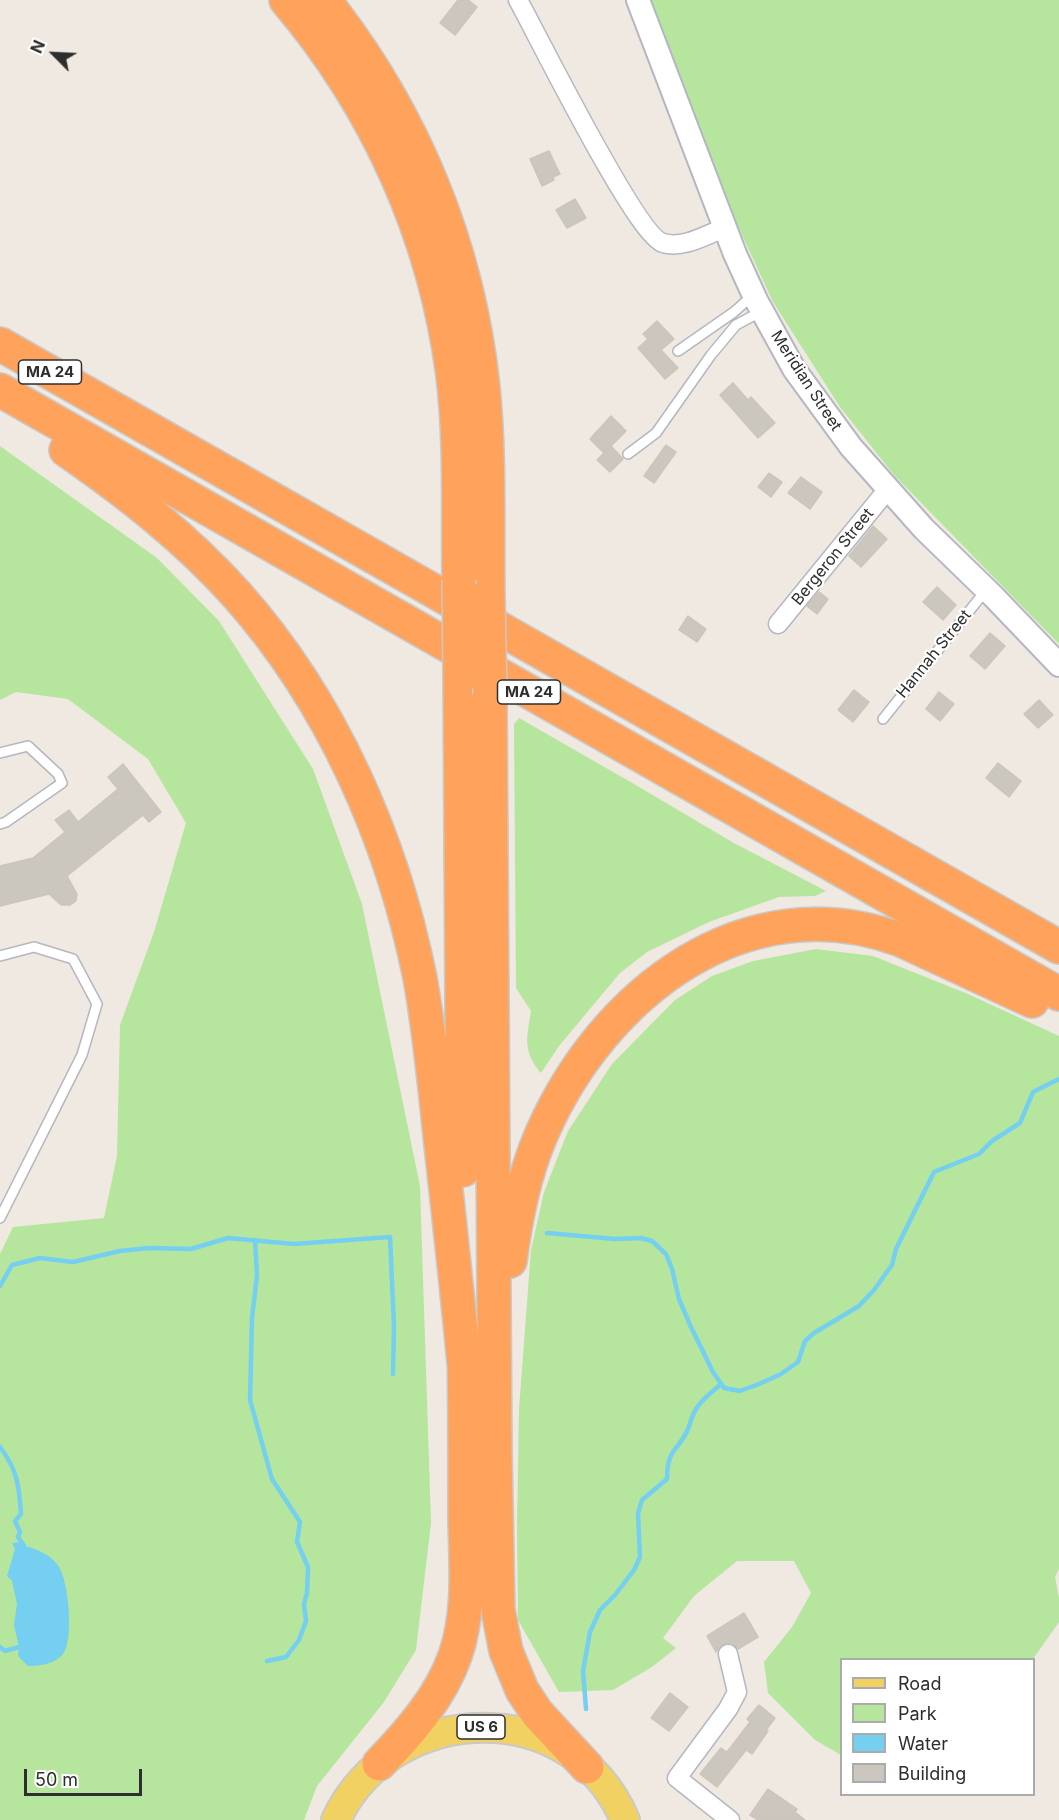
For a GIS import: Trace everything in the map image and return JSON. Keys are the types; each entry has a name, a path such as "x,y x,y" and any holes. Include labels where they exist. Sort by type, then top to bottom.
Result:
{"highway":[{"path":"286,0 334,62 378,135 409,203 430,266 449,349 456,405 464,1363 465,1573 462,1629 455,1656 443,1683 419,1718 379,1764"},
{"path":"324,0 370,63 404,121 436,192 460,265 475,330 483,387 486,446 495,1451 499,1624 506,1651 529,1702 547,1725 587,1767"},
{"path":"0,334 100,401"},
{"name":"MA 24","path":"0,344 1059,947"},
{"name":"MA 24","path":"0,390 1059,993"},
{"path":"0,405 133,498 218,574 256,617 290,663 320,710 346,760 370,812 390,866 419,975 432,1059 464,1363"},
{"path":"495,1451 510,1265 518,1212 531,1161 554,1108 583,1060 620,1015 650,986 687,961 740,937 790,927 832,925 863,929 901,940 1059,1013"}],"main road":[{"name":"US 6","path":"336,1820 356,1786 379,1764 401,1749 436,1735 462,1729 488,1727 513,1729 538,1736 569,1753 587,1767 607,1789 625,1820"}],"street":[{"path":"518,0 592,139 647,231 661,243 681,245 724,228"},
{"name":"Meridian Street","path":"638,0 724,228 758,303 794,369 850,447 924,529 1059,665"},
{"name":"Bergeron Street","path":"778,624 888,489"},
{"path":"728,1654 737,1692 728,1709 677,1778 730,1820"}],"lane":[{"path":"678,351 734,312 758,303"},
{"path":"628,454 657,433 711,356 758,303"},
{"name":"Hannah Street","path":"883,718 986,590"},
{"path":"0,753 28,746 58,774 62,783 0,824"},
{"path":"0,956 34,947 73,959 97,1004 82,1055 0,1218"}],"green space":[{"path":"650,0 1059,0 1059,644 894,475 840,407 773,302 731,211"},
{"path":"0,446 157,558 219,621 313,769 362,904 420,1186 431,1523 416,1650 384,1702 317,1786 304,1820 0,1820 0,1254 13,1227 104,1218 117,1156 120,1025 154,932 186,823 148,759 68,699 16,692 0,700"},
{"path":"519,718 732,842 826,891 815,896 779,897 709,922 647,952 620,973 559,1046 541,1073 528,1051 527,1036 531,1011 516,988 514,724"},
{"path":"816,949 873,956 968,994 1059,1036 1059,1569 1055,1577 1059,1598 1059,1622 1034,1658 840,1658 840,1754 815,1740 768,1693 764,1662 792,1627 811,1593 794,1561 737,1561 694,1596 663,1638 676,1648 652,1667 613,1690 559,1692 518,1620 519,1409 531,1250 544,1192 568,1131 612,1064 675,1000 712,976 753,961"}],"water":[{"path":"21,1542 54,1560 65,1582 69,1609 66,1647 60,1657 42,1665 28,1666 18,1656 19,1647 14,1625 17,1604 12,1581 7,1576 15,1549 12,1543"}],"building":[{"path":"458,0 468,0 477,7 455,35 440,23"},
{"path":"549,151 560,174 542,186 530,159"},
{"path":"575,199 586,218 567,228 556,210"},
{"path":"657,321 674,339 661,350 678,368 665,379 638,348 648,339 643,334"},
{"path":"733,383 748,400 751,397 775,423 758,438 720,395"},
{"path":"611,416 626,431 611,446 623,459 610,472 597,460 604,453 590,439"},
{"path":"666,445 676,452 654,483 644,476"},
{"path":"769,473 782,482 771,497 758,487"},
{"path":"801,477 822,492 810,509 788,493"},
{"path":"873,526 887,539 861,567 849,556"},
{"path":"937,587 956,605 943,620 923,602"},
{"path":"819,592 828,599 817,614 807,606"},
{"path":"688,616 706,629 697,642 679,630"},
{"path":"990,633 1005,646 985,669 970,656"},
{"path":"854,690 869,702 853,722 838,710"},
{"path":"939,692 954,704 940,721 926,709"},
{"path":"1039,700 1053,715 1038,728 1024,714"},
{"path":"998,763 1021,781 1009,797 986,778"},
{"path":"123,764 161,812 149,822 143,815 67,876 77,894 76,901 70,905 61,905 49,894 0,906 0,866 33,858 65,832 55,820 69,810 78,822 118,789 108,777"},
{"path":"744,1613 758,1637 738,1649 732,1643 725,1643 716,1652 707,1636"},
{"path":"670,1693 688,1707 669,1731 651,1718"},
{"path":"759,1705 775,1718 752,1754 746,1750 717,1787 700,1774 721,1748 727,1752 750,1722 747,1719"},
{"path":"768,1789 797,1809 795,1812 805,1820 758,1820 750,1815"}],"waterway":[{"path":"547,1233 615,1239 641,1238 652,1241 666,1254 679,1299 713,1372 724,1388 740,1391 781,1374 798,1362 805,1341 814,1333 859,1306 892,1265 896,1249 934,1172 979,1154 992,1141 1020,1123 1033,1092 1059,1079"},
{"path":"0,1286 12,1265 40,1258 73,1262 120,1251 149,1248 191,1249 228,1238 294,1244 390,1237 394,1326 393,1374"},
{"path":"255,1240 257,1275 252,1318 250,1400 272,1479 300,1522 297,1542 308,1567 307,1593 304,1604 306,1621 299,1640 286,1657 267,1661"},
{"path":"586,1709 583,1671 590,1632 600,1610 634,1570 640,1557 638,1513 642,1500 667,1479 671,1456 688,1429 695,1410 721,1384"},
{"path":"0,1447 11,1464 16,1479 21,1514 15,1521 20,1532 18,1537 24,1546"},
{"path":"0,1647 5,1651 19,1647"}]}
